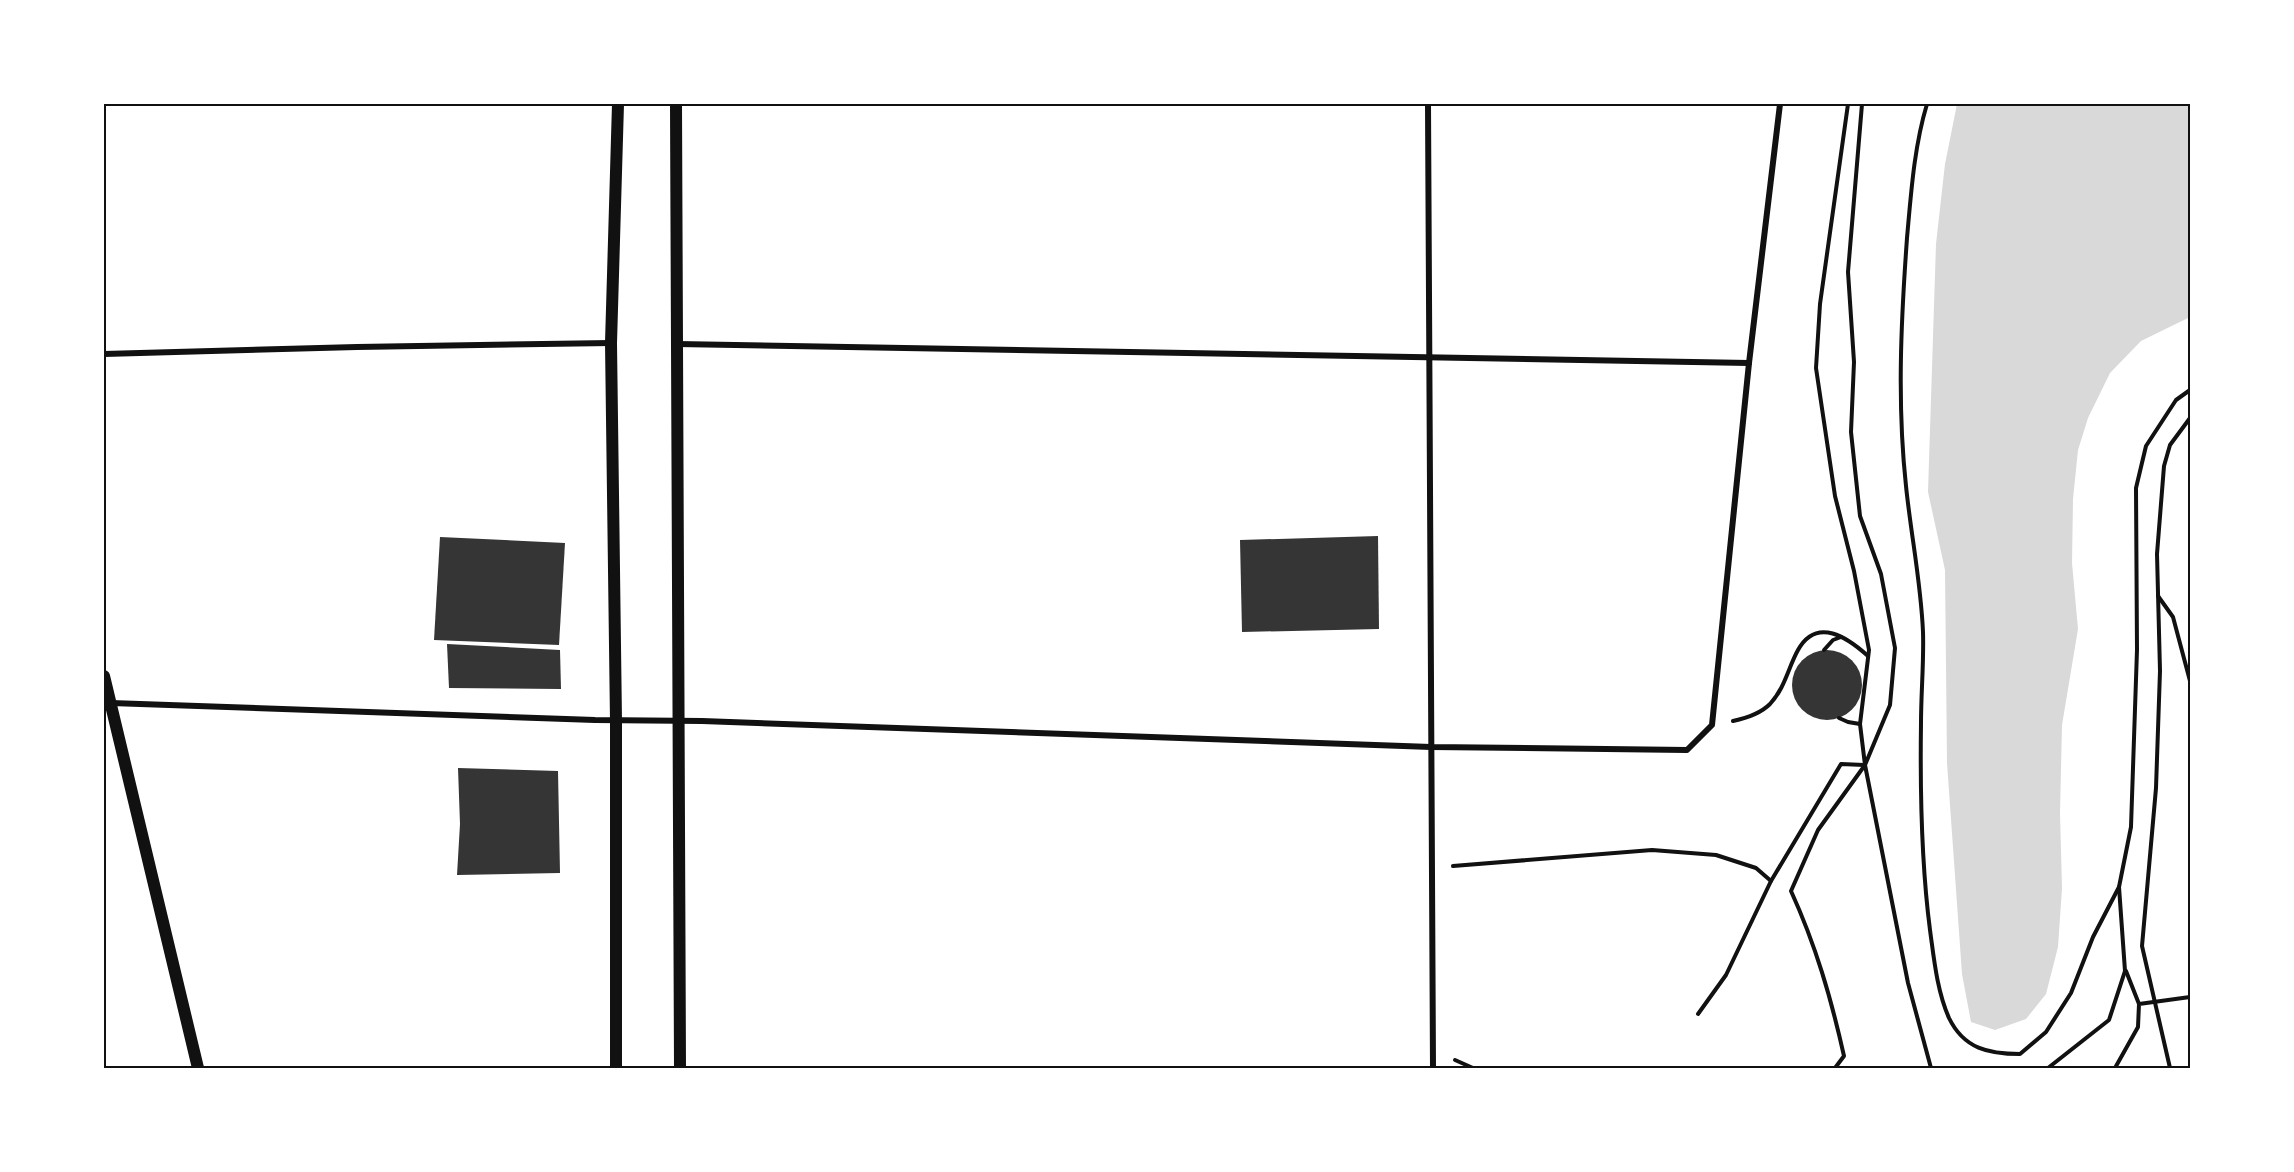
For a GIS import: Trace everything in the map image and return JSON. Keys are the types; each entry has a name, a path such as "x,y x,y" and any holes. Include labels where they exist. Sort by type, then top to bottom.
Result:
{"main road":[{"path":"616,1068 616,721 611,343 618,104"},
{"path":"676,104 680,1068"},
{"path":"104,676 198,1068"}],"street":[{"path":"1428,104 1433,1068"},
{"path":"110,704 616,721 680,720 1431,747 1687,750 1712,725 1749,363 1780,104"},
{"path":"104,354 611,343"},
{"path":"677,344 1749,363"}],"path":[{"path":"1848,104 1820,304 1816,368 1835,496 1854,571 1869,650 1860,724 1865,765 1908,983 1931,1068"},
{"path":"1835,1068 1844,1056 1829,991 1806,924 1791,891 1818,830 1865,765 1890,705 1895,648 1881,574 1860,516 1851,432 1854,362 1848,272 1862,104"},
{"path":"1927,104 1921,122 1911,194 1902,302 1900,408 1906,487 1923,632 1921,724 1924,885 1936,975 1950,1019 1968,1044 1996,1054 2020,1054 2046,1032 2071,993 2093,937 2119,886 2131,827 2137,650 2136,488 2146,446 2176,400 2190,390"},
{"path":"2170,1068 2153,1002 2142,946 2156,788 2160,671 2157,554 2164,466 2170,445 2190,418"},
{"path":"2158,596 2173,617 2190,681"},
{"path":"1712,725 1760,713 1781,690 1799,647 1818,633 1834,633 1842,636 1850,640 1868,657"},
{"path":"1824,650 1833,640 1842,636"},
{"path":"1839,718 1860,724"},
{"path":"1698,1014 1726,975 1771,881 1841,764 1865,765"},
{"path":"1432,868 1652,850 1716,855 1756,868 1771,881"},
{"path":"2115,1068 2138,1027 2139,1004 2126,970 2119,886"},
{"path":"2048,1068 2109,1020 2126,970"},
{"path":"2139,1004 2190,997"}],"shaded area":[{"path":"1957,104 2190,104 2190,317 2141,341 2110,373 2088,418 2078,450 2073,499 2072,563 2078,629 2062,725 2060,813 2062,888 2058,947 2046,994 2026,1019 1995,1030 1971,1022 1962,974 1947,763 1945,570 1928,492 1936,244 1945,164"}],"building":[{"path":"1378,536 1379,629 1242,632 1240,540"},
{"path":"440,537 565,543 559,645 434,640"},
{"path":"447,644 560,650 561,689 449,688"},
{"path":"1827,650 1840,653 1852,660 1859,672 1862,685 1859,698 1852,710 1840,717 1827,720 1814,717 1802,710 1795,698 1792,685 1795,672 1802,660 1814,653"},
{"path":"458,768 558,771 560,873 457,875 460,824"}]}
